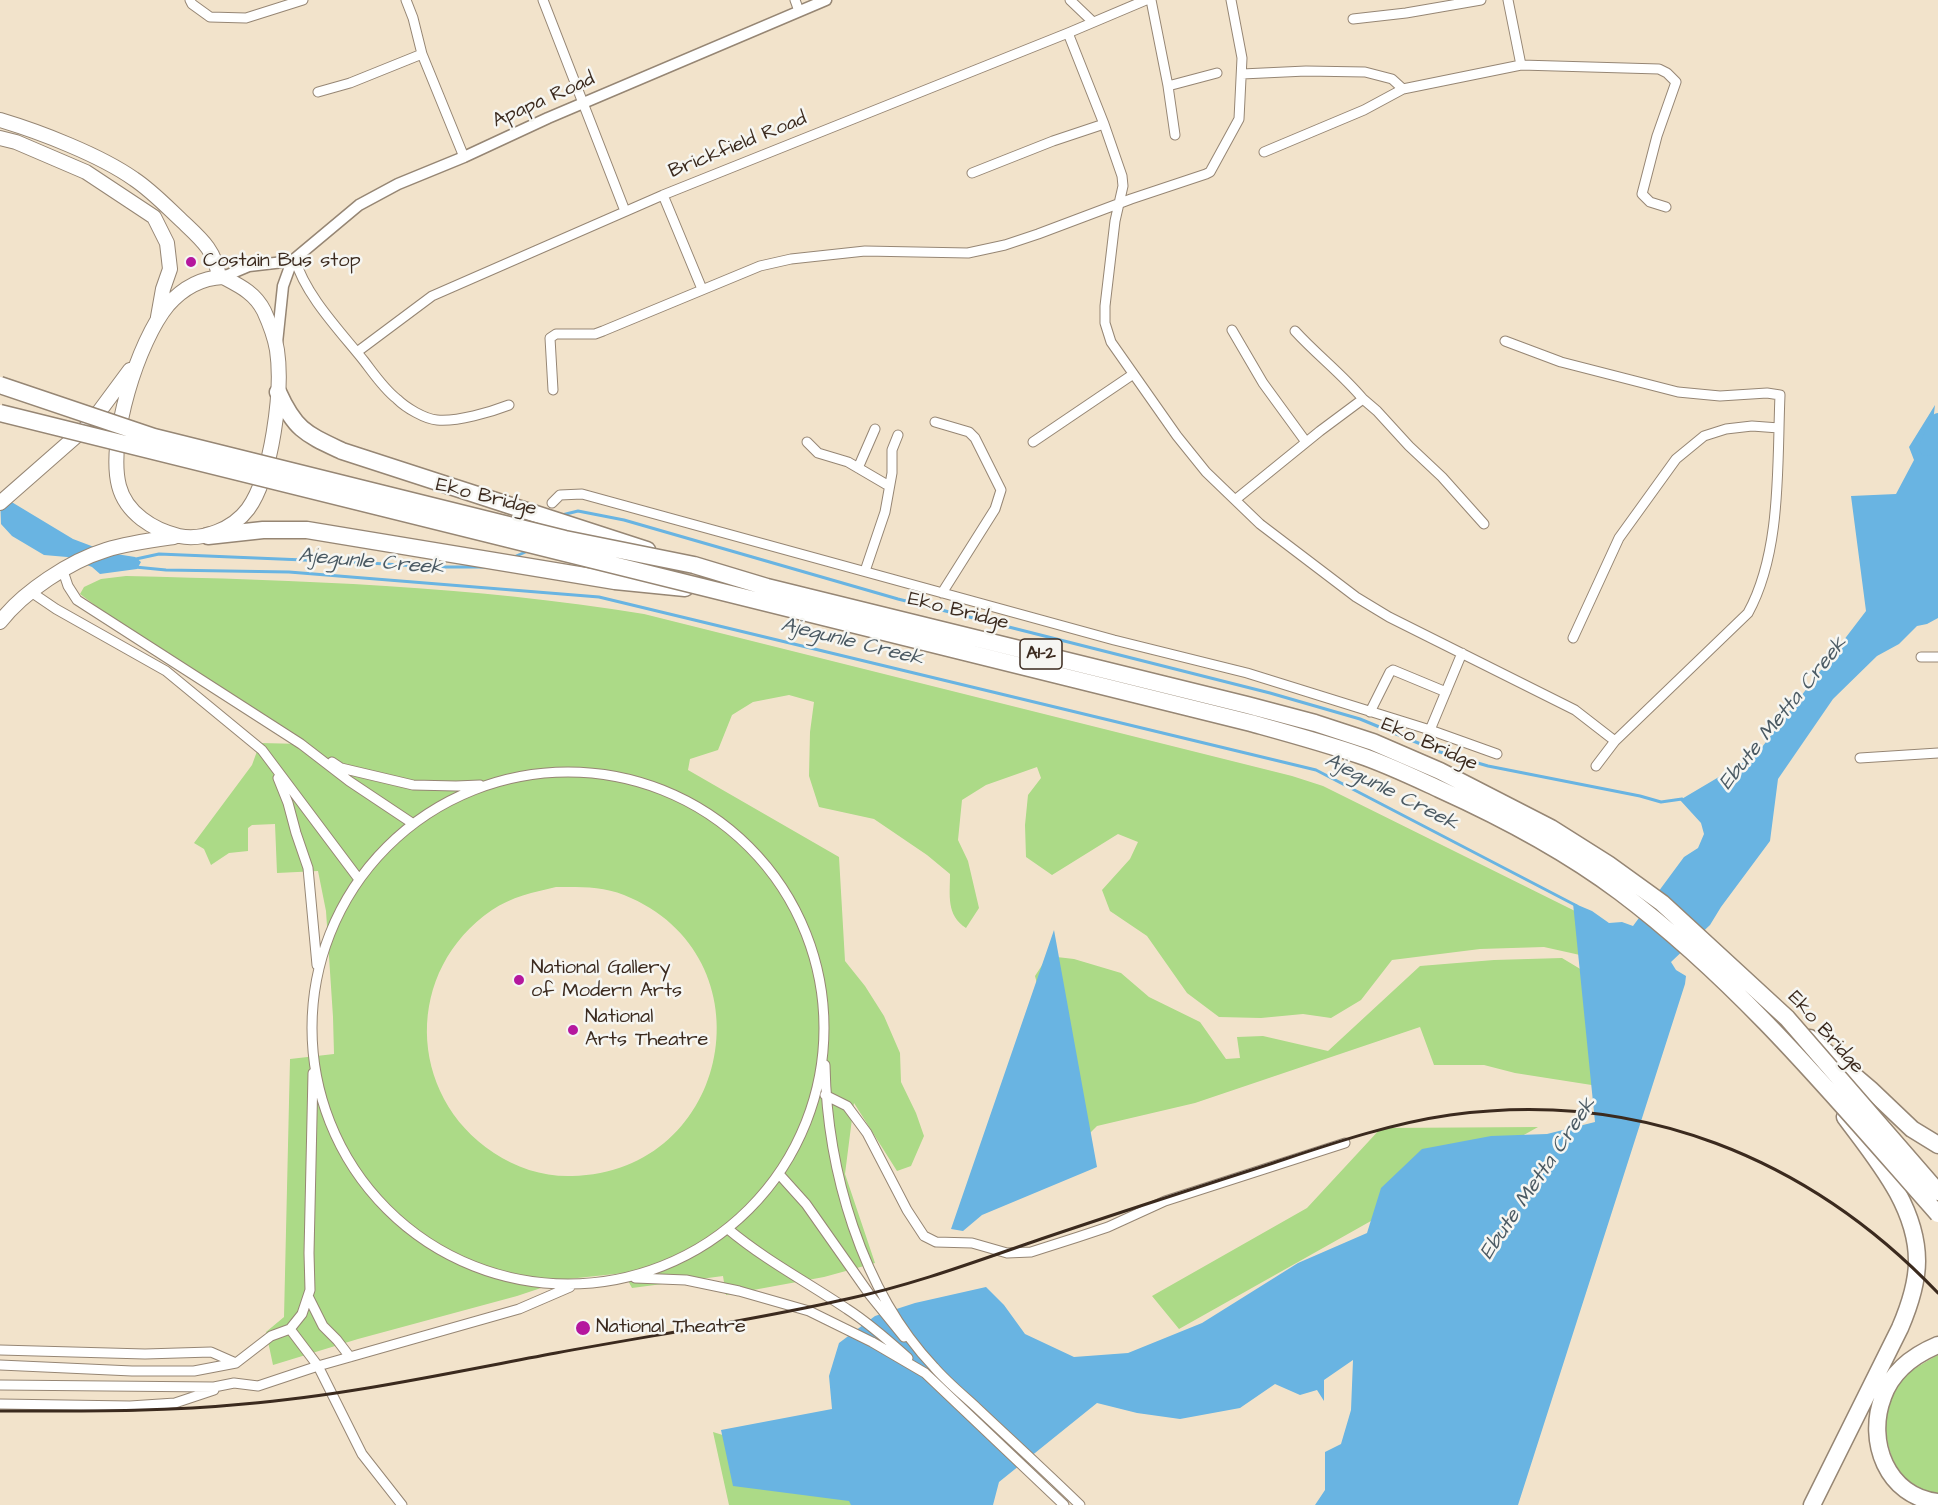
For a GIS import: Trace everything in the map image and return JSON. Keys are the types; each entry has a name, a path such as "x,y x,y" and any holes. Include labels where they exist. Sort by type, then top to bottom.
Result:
{"highway":[{"name":"Eko Bridge","path":"0,385 154,437 554,536 694,565 767,587 1247,705 1315,723 1373,742 1440,771 1551,828 1608,864 1662,903 1786,1018 1938,1192"},
{"path":"279,392 288,413 296,424 342,451 694,565"},
{"name":"Eko Bridge","path":"0,413 1251,723 1360,755 1407,774 1518,827 1618,890 1678,938 1757,1013 1809,1068 1938,1214"},
{"path":"208,536 263,530 307,530 615,581 718,592"},
{"path":"1786,1018 1870,1089 1912,1129 1938,1145"},
{"path":"1809,1068 1899,1196 1914,1239 1917,1261 1910,1305 1813,1503"},
{"path":"1938,1345 1920,1353 1904,1365 1883,1396 1878,1413 1878,1431 1885,1466 1907,1492 1920,1499 1938,1502"}],"main road":[{"path":"0,120 21,126 99,158 135,179 207,245 217,262 221,277"},
{"path":"0,138 16,142 86,172 154,217 167,243 170,269 163,288 156,324"},
{"path":"0,622 9,610 31,592 77,563 106,550 141,542 181,536 208,536 234,522 248,510 267,464 279,392 277,349 264,311 255,298 245,288 221,277 197,282 180,293 167,307 156,324 130,378 121,417 116,465 119,487 128,505 140,518 156,529 181,536"},
{"path":"4,499 90,424 141,356"}],"street":[{"path":"190,0 210,17 246,18 303,0"},
{"path":"406,0 422,54 464,157"},
{"path":"543,0 625,211"},
{"path":"795,0 799,11"},
{"name":"Apapa Road","path":"277,349 283,286 293,260 363,202 424,172 464,157 548,118 826,0"},
{"path":"1070,0 1093,22"},
{"name":"Brickfield Road","path":"357,352 432,296 663,195 1146,0"},
{"path":"1151,0 1168,86 1174,135"},
{"path":"553,390 550,338 552,335 595,334 760,266 791,259 865,251 936,253 977,251 1005,245 1210,172 1239,119 1242,74 1237,26 1231,0"},
{"path":"1353,19 1481,0"},
{"path":"1508,0 1521,65"},
{"path":"1068,33 1120,168 1123,186 1118,204 1105,306 1105,323 1111,342 1132,375 1206,472 1260,524 1356,597 1389,617 1575,710 1615,741"},
{"path":"318,92 350,83 422,54"},
{"path":"1264,152 1364,110 1402,89 1521,65 1659,69 1676,82 1657,136 1642,194 1650,202 1666,207"},
{"path":"1242,74 1365,72 1392,79 1402,89"},
{"path":"1168,86 1217,73"},
{"path":"972,173 1053,141 1104,124"},
{"path":"663,195 702,289"},
{"path":"221,277 249,266 293,260 316,299 398,400 436,420 454,419 509,405"},
{"path":"1232,330 1263,383 1306,442"},
{"path":"1295,331 1325,362 1344,377 1409,446 1442,477 1484,524"},
{"path":"1505,341 1562,362 1678,392 1720,396 1767,393 1780,395 1775,523 1754,601 1748,613 1615,741 1596,766"},
{"path":"1033,442 1132,375"},
{"path":"1235,500 1363,399"},
{"path":"935,422 969,432 975,438 1000,490 995,509 942,593"},
{"path":"1573,638 1619,538 1676,459 1704,436 1752,426 1779,428"},
{"path":"858,468 876,429"},
{"path":"865,572 885,512 892,473 892,450 898,435"},
{"path":"807,442 818,453 848,462 889,486"},
{"path":"552,503 560,495 582,494 1114,640 1247,673 1430,730 1497,754"},
{"path":"63,571 76,600 341,768 413,785 488,784 536,774 584,772 632,779 678,796 707,811 757,853 793,901 814,952 824,1000 825,1095 834,1162 851,1221 880,1290 905,1330 933,1367"},
{"path":"31,592 56,609 122,644 166,671 262,750 358,878"},
{"path":"122,644 130,633"},
{"path":"1430,730 1462,653"},
{"path":"1921,657 1938,657"},
{"path":"1370,712 1390,672 1394,670 1446,692"},
{"path":"301,744 349,781 412,823"},
{"path":"1860,758 1938,753"},
{"path":"272,764 288,803 308,868 317,971"},
{"path":"0,1365 132,1371 194,1371 236,1363 271,1336 291,1329 302,1314 309,1298 313,1067 310,1044 311,1007 317,971 333,924 358,878 381,852 412,823 447,802 488,784"},
{"path":"626,1278 671,1262 696,1250 728,1229 747,1212 779,1174 810,1115 825,1050"},
{"path":"313,1067 343,1146 369,1187 395,1219 428,1244 450,1256 513,1279 572,1286"},
{"path":"825,1095 847,1106 867,1133 907,1210 924,1236 936,1242 972,1243 1007,1252 1031,1252 1069,1240 1108,1227 1165,1201 1345,1143"},
{"path":"779,1174 819,1221 870,1295 910,1344 1080,1505"},
{"path":"728,1229 753,1250 849,1310 888,1340 1064,1505"},
{"path":"0,1385 131,1388 214,1387 234,1383 258,1386 318,1366 519,1309 572,1286 626,1278 686,1280 739,1291 809,1311 872,1342 925,1373"},
{"path":"309,1298 323,1326 350,1357"},
{"path":"291,1329 318,1366 362,1454 402,1505"},
{"path":"0,1350 145,1354 211,1352 236,1363"},
{"path":"0,1404 130,1406 175,1403 234,1383"}],"green space":[{"path":"126,576 386,586 580,604 644,614 1292,776 1323,786 1575,911 1589,957 1544,947 1480,949 1392,960 1361,1000 1331,1018 1303,1014 1261,1018 1219,1017 1187,993 1147,936 1110,911 1102,890 1130,859 1138,842 1118,834 1052,875 1026,857 1025,825 1028,795 1041,778 1037,767 986,785 962,800 958,840 968,861 979,908 966,928 952,911 950,874 927,855 874,819 819,807 809,776 810,732 814,702 789,695 753,702 732,715 718,750 690,759 688,770 839,857 845,961 865,986 884,1016 900,1053 901,1082 924,1136 911,1166 897,1171 854,1103 845,1174 875,1263 824,1277 726,1295 723,1276 632,1288 624,1273 568,1279 517,1296 358,1339 273,1365 266,1332 284,1317 290,1059 334,1054 326,911 318,871 277,873 275,824 252,825 248,828 248,851 229,853 211,865 204,849 194,843 252,765 260,743 303,744 117,622 80,594 84,587 101,579","holes":["556,887 590,888 616,892 671,924 702,964 716,1009 714,1057 698,1102 669,1139 626,1166 572,1176 541,1173 512,1163 494,1153 465,1128 444,1099 431,1066 427,1032 431,998 443,965 463,935 492,910 507,902 523,895"]},
{"path":"1048,956 1074,959 1121,973 1149,997 1200,1022 1226,1059 1240,1058 1237,1037 1263,1036 1328,1051 1420,966 1494,960 1562,958 1582,970 1598,1086 1515,1073 1484,1065 1434,1065 1420,1027 1195,1103 1097,1126 1079,1144 1035,976"},
{"path":"1538,1127 1179,1329 1152,1296 1307,1208 1381,1128"},
{"path":"1938,1355 1938,1495 1916,1488 1898,1470 1888,1444 1886,1417 1892,1392 1900,1381 1912,1370"},
{"path":"713,1432 950,1505 729,1505"}],"water":[{"path":"1935,405 1933,422 1938,439 1938,618 1917,626 1899,644 1877,656 1833,699 1778,779 1770,841 1710,925 1671,962 1676,970 1686,976 1685,984 1518,1505 1315,1505 1325,1490 1325,1452 1341,1444 1351,1410 1353,1360 1324,1380 1324,1401 1317,1390 1300,1395 1275,1384 1240,1408 1180,1419 1137,1413 1097,1403 999,1482 993,1505 851,1505 849,1501 733,1486 721,1430 832,1409 829,1376 839,1343 875,1316 915,1303 986,1287 1004,1305 1025,1334 1074,1357 1128,1353 1202,1323 1298,1263 1367,1233 1381,1188 1422,1149 1491,1136 1547,1134 1595,1122 1573,903 1592,911 1609,923 1622,922 1633,926 1684,857 1698,848 1704,834 1701,823 1680,800 1756,755 1866,611 1851,496 1896,494 1914,460 1909,447"},
{"path":"0,495 73,539 110,553 135,557 141,562 137,569 100,574 92,567 67,557 44,555 12,536 1,524"},
{"path":"1054,930 1097,1167 982,1215 963,1231 951,1229"}],"waterway":[{"name":"Ebute Metta Creek","path":"1927,448 1938,421"},
{"path":"562,515 578,511 624,520 898,599 1270,693 1360,719 1440,752 1488,766 1661,802 1682,799"},
{"path":"514,557 530,550"},
{"path":"136,559 159,554 434,567 488,567"},
{"name":"Ajegunle Creek","path":"135,567 166,570 289,572 599,597 1316,770 1577,906"}],"railway":[{"path":"0,1411 153,1410 214,1407 323,1395 811,1307 921,1280 1333,1143 1426,1119 1520,1110 1587,1113 1653,1124 1716,1143 1776,1170 1833,1204 1887,1245 1938,1293"}],"place":[{"name":"Costain Bus stop","path":"191,262"},
{"name":"National Gallery of Modern Arts","path":"519,980"},
{"name":"National Arts Theatre","path":"573,1030"},
{"name":"National Theatre","path":"583,1328"}]}
